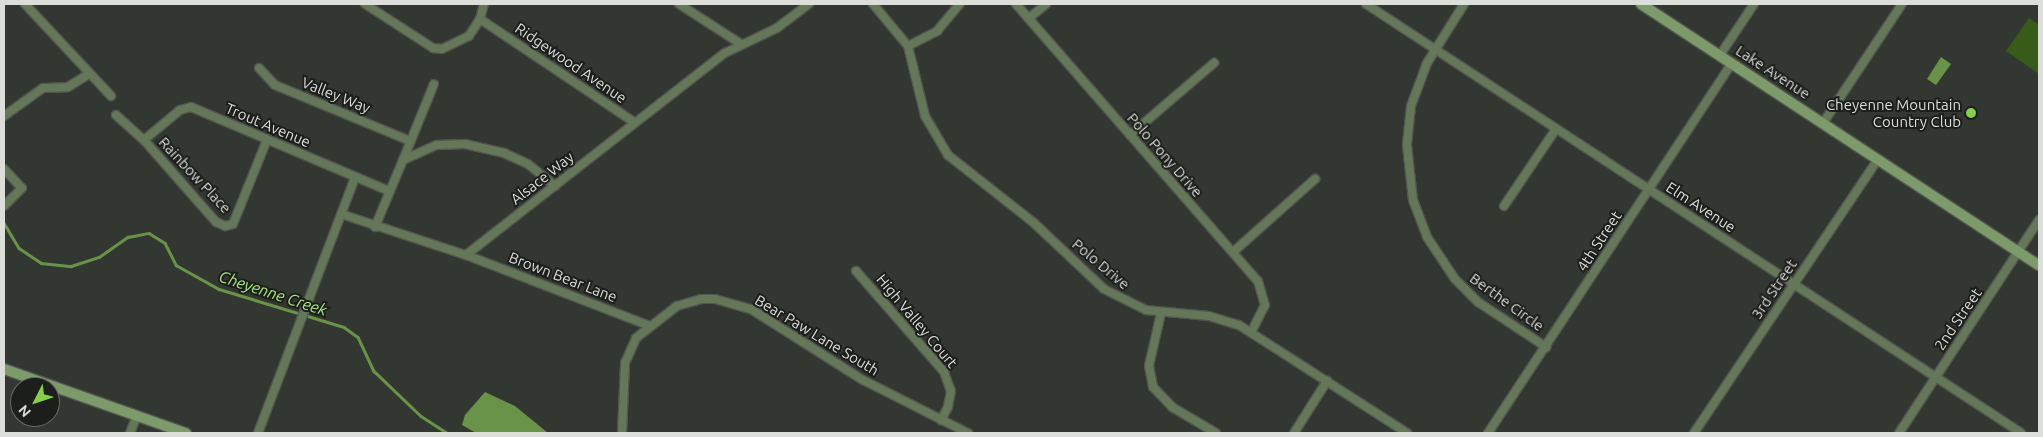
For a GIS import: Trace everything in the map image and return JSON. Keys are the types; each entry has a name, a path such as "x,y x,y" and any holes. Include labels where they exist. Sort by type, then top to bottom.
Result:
{"main road":[{"name":"Lake Avenue","path":"1641,4 2039,265"},
{"path":"4,369 186,433"}],"street":[{"path":"25,4 111,96"},
{"path":"365,4 434,48 442,50 469,36 480,19 484,4"},
{"path":"679,4 740,44"},
{"name":"Alsace Way","path":"466,255 634,122 740,44 777,28 809,4"},
{"name":"Polo Drive","path":"873,4 908,46 925,116 948,155 1034,223 1104,289 1134,306 1161,313 1209,316 1231,322 1252,332 1407,433"},
{"path":"908,46 937,31 960,4"},
{"name":"Polo Pony Drive","path":"1016,4 1233,252 1262,289 1263,312 1252,332"},
{"path":"1029,18 1046,4"},
{"name":"Elm Avenue","path":"1366,4 1934,378 2021,433"},
{"name":"Berthe Circle","path":"1464,4 1435,49 1415,91 1408,123 1409,182 1419,219 1440,259 1466,291 1546,347"},
{"path":"1720,55 1754,4"},
{"path":"1823,123 1902,4"},
{"name":"Ridgewood Avenue","path":"480,19 634,122"},
{"path":"1130,135 1214,63"},
{"name":"4th Street","path":"1488,433 1732,63"},
{"name":"Valley Way","path":"259,68 276,85 408,140"},
{"path":"4,116 43,88 68,87 89,74"},
{"path":"375,227 403,160 408,140 434,84"},
{"name":"Trout Avenue","path":"144,140 180,110 191,107 390,191"},
{"name":"Rainbow Place","path":"116,116 137,137 144,140 216,222 225,226 233,224 267,140"},
{"path":"1504,206 1556,128"},
{"path":"403,160 437,145 465,144 518,158 555,186"},
{"name":"3rd Street","path":"1694,433 1878,159"},
{"path":"4,169 22,188 4,206"},
{"path":"258,433 309,290 355,177"},
{"path":"1233,252 1315,180"},
{"path":"341,214 375,227 466,255"},
{"name":"2nd Street","path":"1898,433 2039,220"},
{"name":"Brown Bear Lane","path":"466,255 650,326"},
{"name":"High Valley Court","path":"856,271 944,372 951,391 948,407 941,420"},
{"name":"Bear Paw Lane South","path":"622,433 625,362 636,338 650,326 688,302 715,299 734,302 766,317 863,380 968,433"},
{"path":"1161,313 1149,366 1154,387 1172,407 1216,433"},
{"path":"1294,433 1327,381"},
{"path":"130,433 137,416"}],"shaded area":[{"path":"2029,18 2039,25 2039,74 2006,51"},
{"path":"1941,57 1951,64 1936,85 1927,79"},
{"path":"485,392 515,406 548,433 476,433 462,425 465,415"}],"waterway":[{"name":"Cheyenne Creek","path":"4,223 19,248 41,263 71,266 99,257 128,237 149,233 165,243 176,265 219,289 344,327 358,337 374,371 421,416 447,433"}],"place":[{"name":"Cheyenne Mountain Country Club","path":"1971,113"}]}
